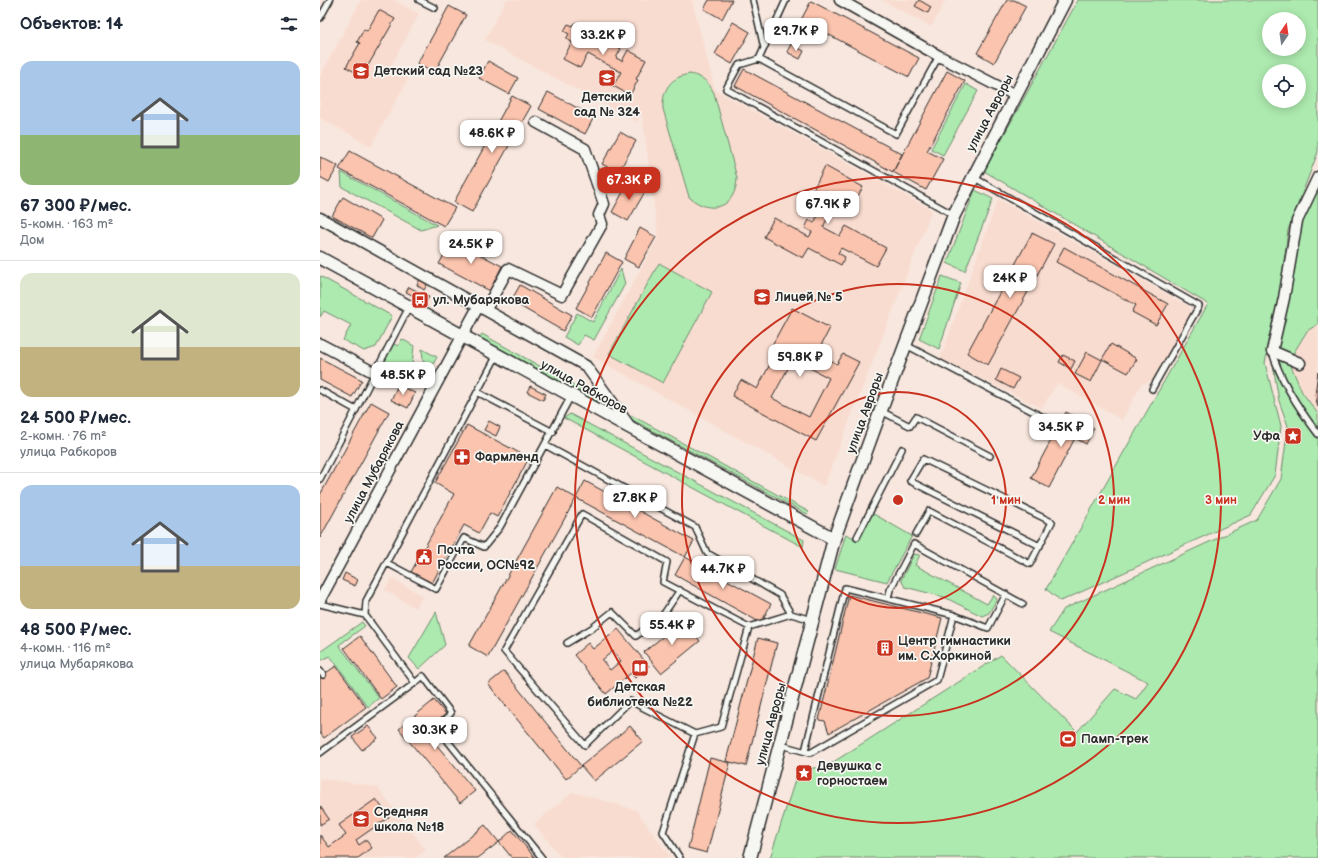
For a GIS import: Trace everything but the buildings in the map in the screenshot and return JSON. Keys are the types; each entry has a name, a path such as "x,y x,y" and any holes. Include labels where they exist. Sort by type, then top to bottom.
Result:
{"street":[{"path":"840,0 939,56 1015,95"},
{"name":"улица Авроры","path":"750,858 834,539 881,410 954,215 972,177 1065,0"},
{"name":"улица Мубарякова","path":"320,600 461,336 508,269 562,295 602,224 599,215 604,204 585,149 536,122"},
{"path":"1300,363 1272,351 1284,298 1297,221 1318,177"},
{"path":"321,219 586,366 632,430"},
{"name":"улица Рабкоров","path":"320,258 632,430 834,539"},
{"path":"320,344 375,373"}],"lane":[{"path":"320,18 330,0"},
{"path":"420,0 436,8"},
{"path":"753,0 764,48"},
{"path":"786,0 759,58 739,65 726,89 954,215"},
{"path":"759,58 896,134 939,56"},
{"path":"972,177 1199,306 1152,389"},
{"path":"320,479 410,307"},
{"path":"905,345 1045,418"},
{"path":"1272,351 1278,370 1301,411 1318,434"},
{"path":"365,615 366,601 497,355"},
{"path":"320,390 356,410"},
{"path":"478,392 553,432"},
{"path":"387,563 436,589 464,538 484,547 500,527 553,432 571,396"},
{"path":"881,410 910,426 916,416 990,456"},
{"path":"545,445 695,526 707,553 780,594 791,614"},
{"path":"857,537 902,449"},
{"path":"916,534 929,511 1030,564 1040,546 1052,522 922,459 910,481 1040,546"},
{"path":"749,627 721,727 695,734 630,701 586,745 504,651 582,514 667,562 663,582 749,627 791,614 812,620"},
{"path":"888,598 890,590 914,544 1023,604"},
{"path":"805,751 845,588 954,615 988,628 1006,594"},
{"path":"567,643 592,628 612,612 636,636 663,615 680,590"},
{"path":"320,604 365,615 415,683"},
{"path":"780,745 810,753 937,680 954,615"},
{"path":"320,753 415,683 422,676 451,713 438,729 542,858"},
{"path":"680,858 663,832 695,734"}],"shaded area":[{"name":"Детский сад №23","path":"361,0 394,0 419,14 391,66 409,77 371,146 320,118 320,76"},
{"name":"Лицей № 5","path":"506,0 692,0 715,90 932,210 824,486 593,357 658,237 642,113 637,122 485,40"},
{"path":"882,0 946,0 931,27"},
{"path":"998,199 1190,307 1190,319 1157,378 1141,385 1122,420 1057,383 1042,408 940,359"},
{"path":"1318,324 1318,414 1302,392 1289,361 1307,331"},
{"path":"392,578 423,596 415,608 385,590"},
{"name":"Средняя школа №18","path":"320,778 377,787 426,850 415,858 320,858"},
{"path":"573,792 636,810 671,858 562,858 534,824"}],"green space":[{"path":"1078,0 1318,0 1318,152 1288,230 1279,301 1265,363 1281,426 1275,475 1251,515 1061,601 1046,589 1208,304 984,171"},
{"path":"690,74 705,80 710,85 714,93 737,178 736,188 732,196 721,206 706,206 697,203 689,197 663,109 664,96 672,81"},
{"path":"966,84 978,91 943,155 931,149"},
{"path":"341,172 437,225 421,230 342,187"},
{"path":"1318,184 1318,324 1307,331 1293,354 1277,350 1297,235"},
{"path":"975,190 993,199 965,271 947,263"},
{"path":"659,263 712,292 663,383 609,354"},
{"path":"621,269 625,284 594,340 584,335 578,345 564,337 577,313 593,322"},
{"path":"320,276 392,316 376,347 364,351 343,340 351,325 324,311 320,317"},
{"path":"942,276 961,283 939,349 919,339"},
{"path":"482,334 599,399 597,403 479,338"},
{"path":"402,339 414,346 412,365 417,383 381,364 392,343 398,346"},
{"path":"422,349 437,357 425,379"},
{"path":"1276,354 1289,361 1302,392 1318,414 1318,858 770,858 799,768 824,768 1001,655 1077,732 1115,689 1136,699 1148,682 1049,632 1064,609 1257,520 1281,479 1288,426 1279,401 1273,365"},
{"path":"570,414 804,540 803,547 564,418"},
{"path":"631,415 809,512 807,514 629,418"},
{"path":"872,513 912,536 887,582 835,569 846,534 858,540"},
{"path":"914,554 920,555 915,565 987,604 993,595 997,599 989,613 982,616 944,597 905,587 901,580"},
{"path":"436,612 445,645 419,669 409,658"},
{"path":"362,622 365,626 339,645 379,698 368,707 330,656 320,661 320,652"}],"place":[{"name":"Детский сад №23","path":"361,71"},
{"name":"Детский сад № 324","path":"607,78"},
{"name":"Лицей № 5","path":"762,297"},
{"name":"ул. Мубарякова","path":"420,300"},
{"name":"Уфа","path":"1293,436"},
{"name":"Фармленд","path":"462,457"},
{"name":"Почта России, ОС№92","path":"424,557"},
{"name":"Центр гимнастики им. С.Хоркиной","path":"885,648"},
{"name":"Детская библиотека №22","path":"640,668"},
{"name":"Памп-трек","path":"1068,739"},
{"name":"Девушка с горностаем","path":"804,773"},
{"name":"Средняя школа №18","path":"361,819"}]}
